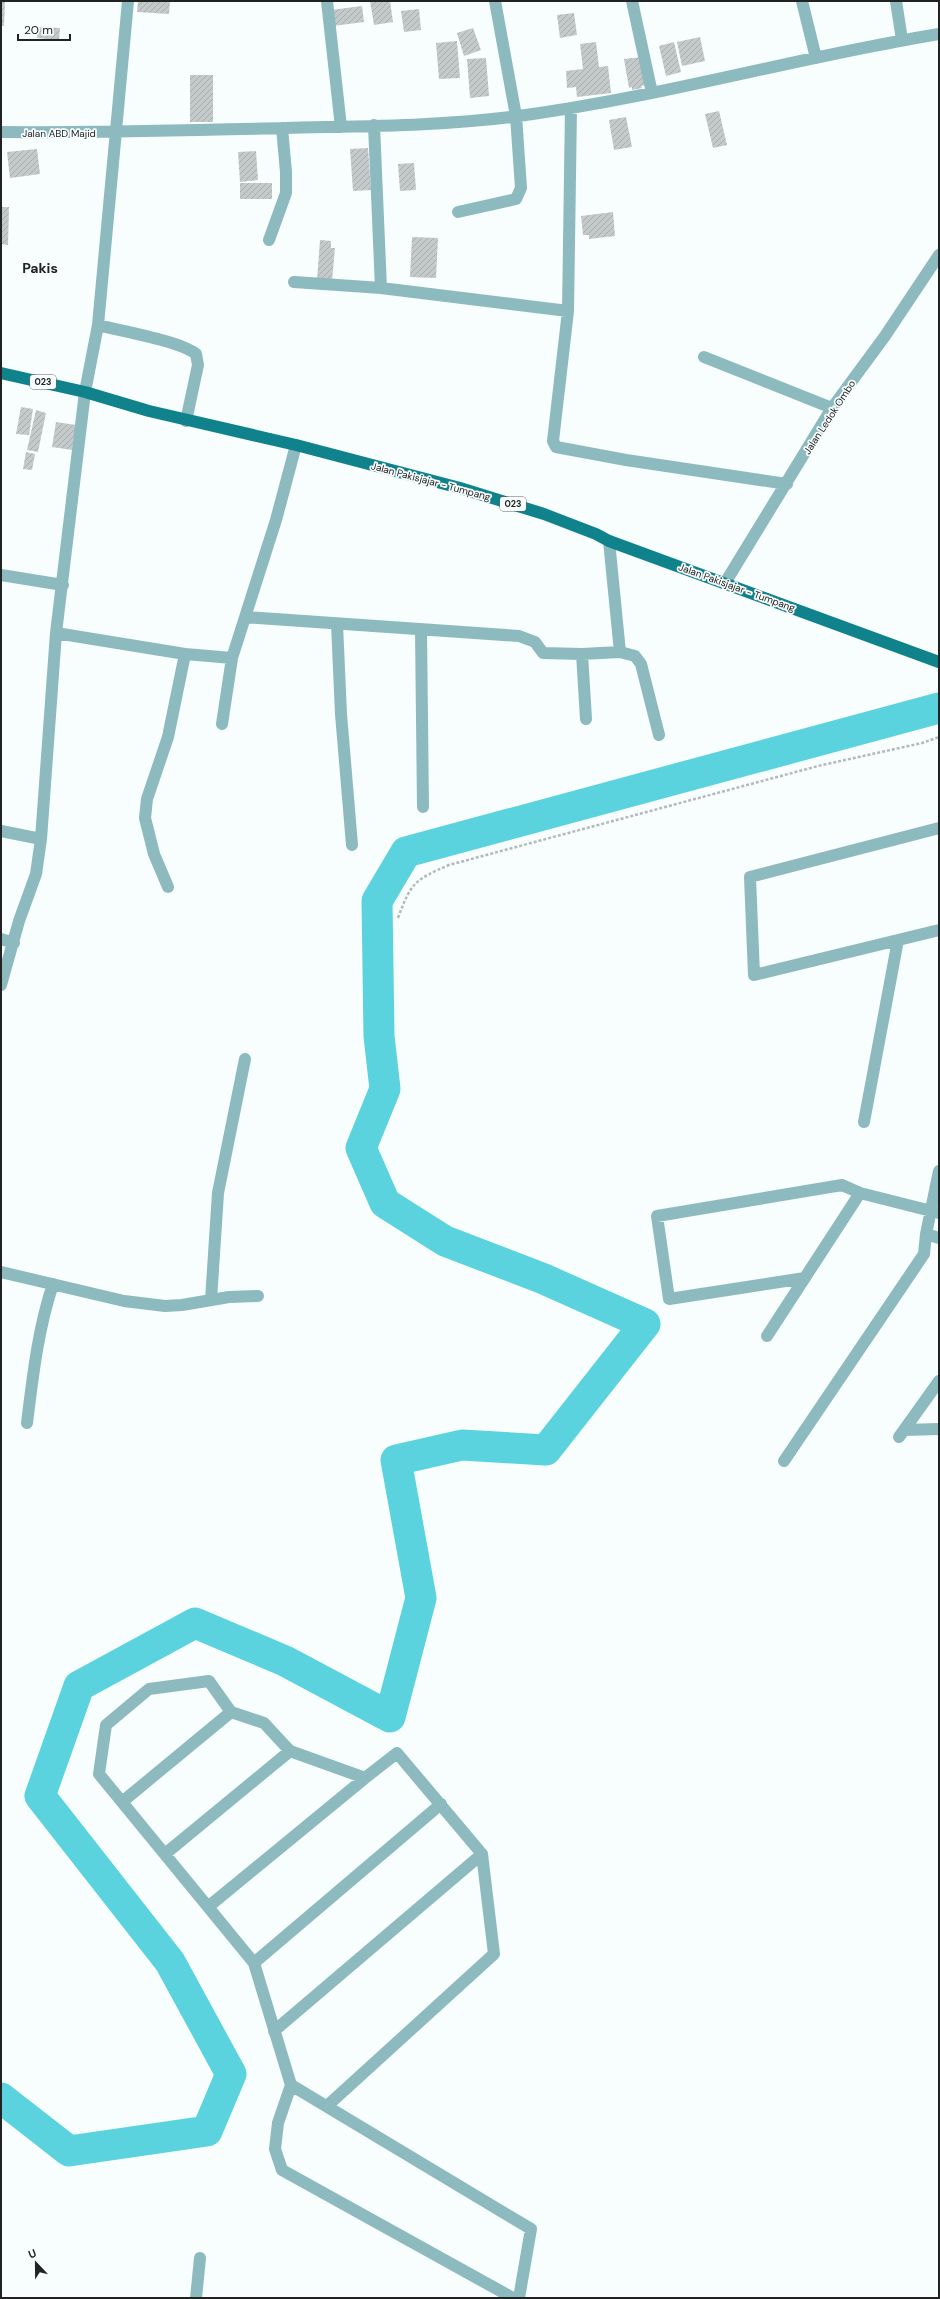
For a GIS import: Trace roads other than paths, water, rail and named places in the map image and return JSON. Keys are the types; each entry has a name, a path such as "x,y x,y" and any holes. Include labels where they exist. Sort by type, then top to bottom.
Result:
{"main road":[{"name":"Jalan Pakisjajar - Tumpang","path":"1,373 85,392 186,421 296,445 460,488 544,514 609,541 933,660"}],"street":[{"path":"1,985 14,943 18,921 30,886 36,874 41,838 56,633 63,585 85,392 98,325 117,133 128,1"},
{"path":"327,1 341,127"},
{"path":"458,212 516,199 520,195 521,188 516,116 495,1"},
{"path":"632,1 652,93"},
{"path":"802,1 816,58"},
{"path":"896,1 902,40"},
{"name":"Jalan ABD Majid","path":"1,132 117,133 341,127 516,116 571,108 652,93 902,40 939,34"},
{"path":"571,108 568,311 553,441 556,447 618,459 787,484"},
{"path":"374,125 381,288"},
{"path":"269,240 286,193 286,172 282,128"},
{"name":"Jalan Ledok Ombo","path":"725,583 787,484 832,408 886,336 939,255"},
{"path":"294,282 381,288 568,311"},
{"path":"98,325 171,344 191,350 196,354 198,365 186,421"},
{"path":"704,357 832,408"},
{"path":"222,724 232,658 276,520 296,445"},
{"path":"609,541 620,652"},
{"path":"1,576 63,585"},
{"path":"245,617 519,636 535,642 543,653 582,654 620,652 635,656 641,664 658,735"},
{"path":"337,624 341,714 352,845"},
{"path":"421,630 423,807"},
{"path":"56,633 185,654 232,658"},
{"path":"168,887 154,854 145,818 147,799 168,737 185,654"},
{"path":"582,654 586,718"},
{"path":"939,828 750,877 754,975 939,930"},
{"path":"1,831 41,838"},
{"path":"1,938 14,943"},
{"path":"864,1122 898,940"},
{"path":"211,1300 218,1193 246,1059"},
{"path":"784,1461 924,1254 926,1234 935,1212 939,1171"},
{"path":"805,1278 669,1299 657,1216 842,1185 860,1193 935,1212"},
{"path":"767,1336 860,1193"},
{"path":"926,1234 939,1238"},
{"path":"1,1272 124,1301 165,1306 258,1296"},
{"path":"27,1423 36,1348 43,1313 53,1284"},
{"path":"939,1381 902,1434 939,1429"},
{"path":"365,1778 290,1751 264,1723 232,1712 209,1681 148,1689 106,1725 99,1774 254,1963 291,2085 278,2122 275,2149 282,2170 512,2298"},
{"path":"122,1802 232,1712"},
{"path":"165,1854 290,1751"},
{"path":"208,1907 397,1753 482,1854 494,1954 327,2106"},
{"path":"254,1963 441,1804"},
{"path":"274,2031 482,1854"},
{"path":"291,2085 531,2229 519,2298"},
{"path":"196,2298 200,2258"}],"waterway":[{"path":"1,2098 69,2151 207,2131 231,2074 170,1962 40,1796 79,1686 195,1623 285,1661 390,1717 421,1598 396,1460 462,1445 546,1450 645,1324 544,1279 445,1241 385,1203 361,1148 385,1089 379,1036 377,901 406,852 939,708"}],"district":[{"name":"Pakis","path":"40,268"}]}
